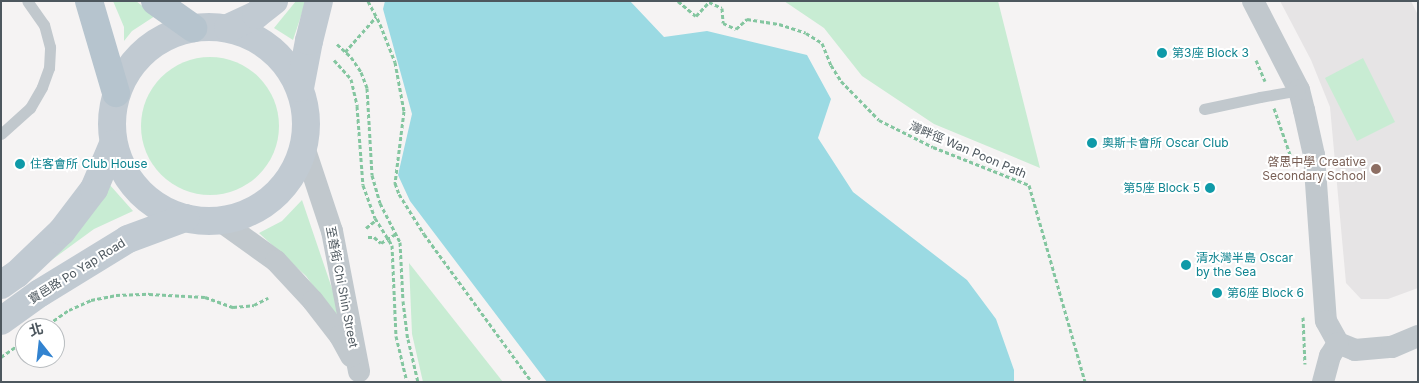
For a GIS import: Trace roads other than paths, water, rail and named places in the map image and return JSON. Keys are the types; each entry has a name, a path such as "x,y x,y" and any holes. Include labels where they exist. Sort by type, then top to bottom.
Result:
{"main road":[{"path":"89,1 116,93"},
{"path":"155,1 193,28"},
{"name":"寶邑路 Po Yap Road","path":"228,28 256,15 274,1"},
{"name":"寶邑路 Po Yap Road","path":"300,88 319,1"},
{"name":"寶邑路 Po Yap Road","path":"193,28 228,28 251,36 272,49 288,67 300,88 305,108 304,147 292,174 275,195 248,213 219,220 185,218 154,205 140,193 118,162 113,144 112,110 116,93 128,70 146,50 168,36 193,28"},
{"name":"寶邑路 Po Yap Road","path":"1,285 17,274 62,231 94,189 113,144"},
{"name":"寶邑路 Po Yap Road","path":"1,321 40,293 128,239 185,218"}],"street":[{"path":"1255,4 1299,90 1314,155 1326,321 1338,343 1355,350 1392,347 1418,336"},
{"name":"至善街 Chi Shin Street","path":"304,147 332,231 361,376"},
{"name":"至善街 Chi Shin Street","path":"219,220 276,261 313,301 340,336 361,376"},
{"path":"1323,382 1330,356 1338,343"}],"lane":[{"path":"1,134 30,108 42,87 48,68 50,47 44,25 27,1"},
{"path":"1204,109 1266,99 1299,90"}],"water":[{"path":"385,1 630,1 664,37 707,31 807,55 831,99 818,138 853,192 967,280 996,319 1014,370 1014,382 547,382 410,201 398,175 412,114 383,9"}],"place":[{"name":"第3座 Block 3","path":"1162,53"},
{"name":"奧斯卡會所 Oscar Club","path":"1092,143"},
{"name":"住客會所 Club House","path":"20,164"},
{"name":"啓思中學 Creative Secondary School","path":"1376,169"},
{"name":"第5座 Block 5","path":"1210,188"},
{"name":"清水灣半島 Oscar by the Sea","path":"1186,265"},
{"name":"第6座 Block 6","path":"1217,293"}]}
